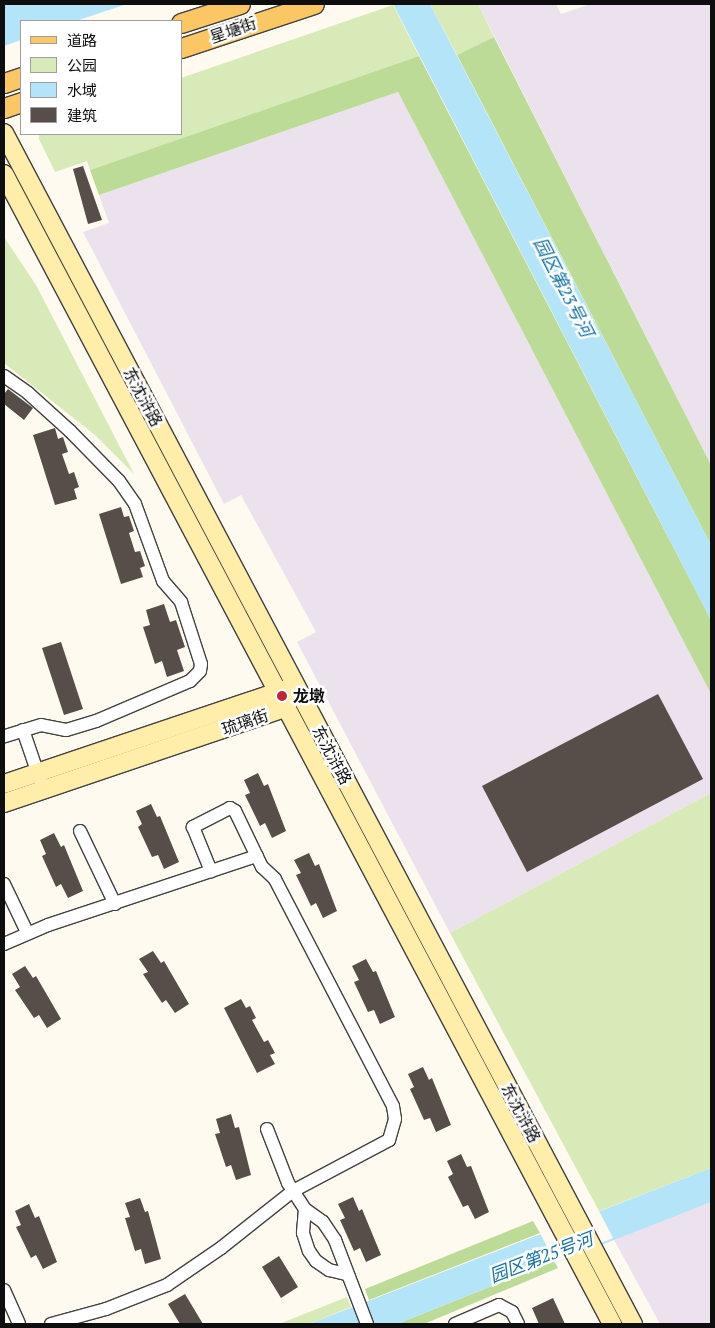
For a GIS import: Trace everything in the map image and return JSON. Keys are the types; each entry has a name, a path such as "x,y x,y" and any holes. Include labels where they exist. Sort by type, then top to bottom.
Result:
{"main road":[{"name":"星塘街","path":"182,24 240,4"},
{"name":"星塘街","path":"182,48 314,4"},
{"path":"4,84 20,77"},
{"path":"4,108 20,102"},
{"name":"东沈浒路","path":"4,132 633,1324"},
{"name":"东沈浒路","path":"4,174 612,1324"},
{"name":"琉璃街","path":"4,784 276,691 297,688"},
{"name":"琉璃街","path":"4,803 285,708 297,688"}],"street":[{"path":"4,376 45,407 124,488 148,535 163,581 181,602 201,664 200,671 190,681 96,721 66,730 41,725 4,736"},
{"path":"23,730 43,790"},
{"path":"51,1324 106,1309 167,1285 215,1253 293,1191 389,1140 395,1119 394,1106 275,880 257,856 235,811 224,809 193,827 211,871"},
{"path":"80,831 115,904"},
{"path":"4,944 27,932 257,856"},
{"path":"4,884 27,932"},
{"path":"267,1129 293,1191 305,1209 329,1229 367,1324"},
{"path":"305,1209 303,1233 309,1251 316,1261 330,1270 347,1274"},
{"path":"4,1290 20,1324"},
{"path":"455,1324 499,1305 512,1312 518,1324"}],"shaded area":[{"path":"478,4 556,4 561,14 590,4 711,4 711,465"},
{"path":"398,92 711,694 711,793 450,933 297,642 316,632 241,495 224,504 83,232 109,223 99,195"},
{"path":"711,1202 711,1324 660,1324 613,1238"}],"green space":[{"path":"430,4 478,4 494,37 457,55"},
{"path":"393,5 419,56 90,170 87,161 55,172 39,139 39,135 182,135 182,78"},
{"path":"494,37 711,465 711,545 457,55"},
{"path":"419,56 711,620 711,694 398,92 99,195 90,170"},
{"path":"4,237 36,285 134,474 95,435 4,363"},
{"path":"711,793 711,1168 599,1211 450,933"},
{"path":"533,1221 540,1233 369,1300 365,1289"},
{"path":"554,1261 558,1268 424,1324 397,1324"},
{"path":"347,1297 351,1307 309,1324 279,1324"}],"water":[{"path":"4,4 127,4 79,20 20,20 20,40 4,46"},
{"name":"园区第23号河","path":"393,4 430,4 711,545 711,620"},
{"name":"园区第25号河","path":"711,1168 711,1202 555,1263 554,1261 397,1324 309,1324"}],"pier":[{"path":"599,1211 613,1238 555,1263 540,1233"}],"building":[{"path":"83,166 102,220 88,224 73,169"},
{"path":"8,389 33,408 24,420 4,404 4,394"},
{"path":"55,428 58,439 63,437 68,452 62,454 69,474 74,472 79,487 74,489 77,499 55,505 33,435"},
{"path":"121,507 124,517 129,516 134,531 129,533 135,552 140,551 145,566 140,568 143,577 121,584 99,514"},
{"path":"164,604 170,622 176,620 185,647 177,650 184,671 167,677 162,661 155,664 143,627 150,625 146,610"},
{"path":"61,642 83,709 64,715 42,648"},
{"path":"658,694 703,779 527,872 482,786"},
{"path":"258,773 264,786 268,784 286,831 272,838 265,823 260,826 245,795 250,793 244,780"},
{"path":"151,804 157,817 160,816 179,862 164,869 158,855 152,857 138,827 142,824 136,811"},
{"path":"54,833 61,847 64,845 83,891 68,898 61,884 56,887 42,856 46,854 40,840"},
{"path":"309,853 315,866 319,864 337,911 323,918 316,903 311,906 296,875 301,873 294,860"},
{"path":"153,951 161,963 164,961 189,1004 175,1013 166,1000 162,1003 143,974 148,972 139,959"},
{"path":"366,959 373,972 376,971 395,1017 380,1024 374,1010 368,1012 354,982 359,980 352,966"},
{"path":"25,966 33,978 36,976 61,1019 47,1028 39,1015 34,1018 15,990 20,987 12,974"},
{"path":"241,999 246,1008 250,1006 256,1018 252,1020 264,1042 268,1040 275,1053 270,1055 275,1064 257,1073 224,1008"},
{"path":"423,1067 429,1080 432,1078 451,1125 436,1132 430,1118 424,1120 410,1089 414,1087 408,1074"},
{"path":"231,1114 235,1128 239,1127 251,1175 236,1180 231,1165 226,1167 215,1134 220,1133 216,1119"},
{"path":"461,1154 467,1167 471,1166 489,1212 475,1219 468,1205 463,1207 448,1177 453,1174 447,1161"},
{"path":"353,1197 359,1211 362,1209 381,1255 366,1262 360,1248 354,1251 340,1220 345,1218 338,1204"},
{"path":"140,1198 145,1212 148,1211 161,1259 145,1264 141,1249 135,1251 125,1218 130,1217 125,1203"},
{"path":"29,1204 35,1218 39,1216 57,1262 43,1269 36,1255 31,1258 16,1227 21,1225 15,1211"},
{"path":"279,1256 298,1287 281,1298 262,1267"},
{"path":"185,1294 203,1324 180,1324 168,1304"},
{"path":"553,1298 565,1324 539,1324 532,1308"}],"place":[{"name":"龙墩","path":"282,696"}]}
